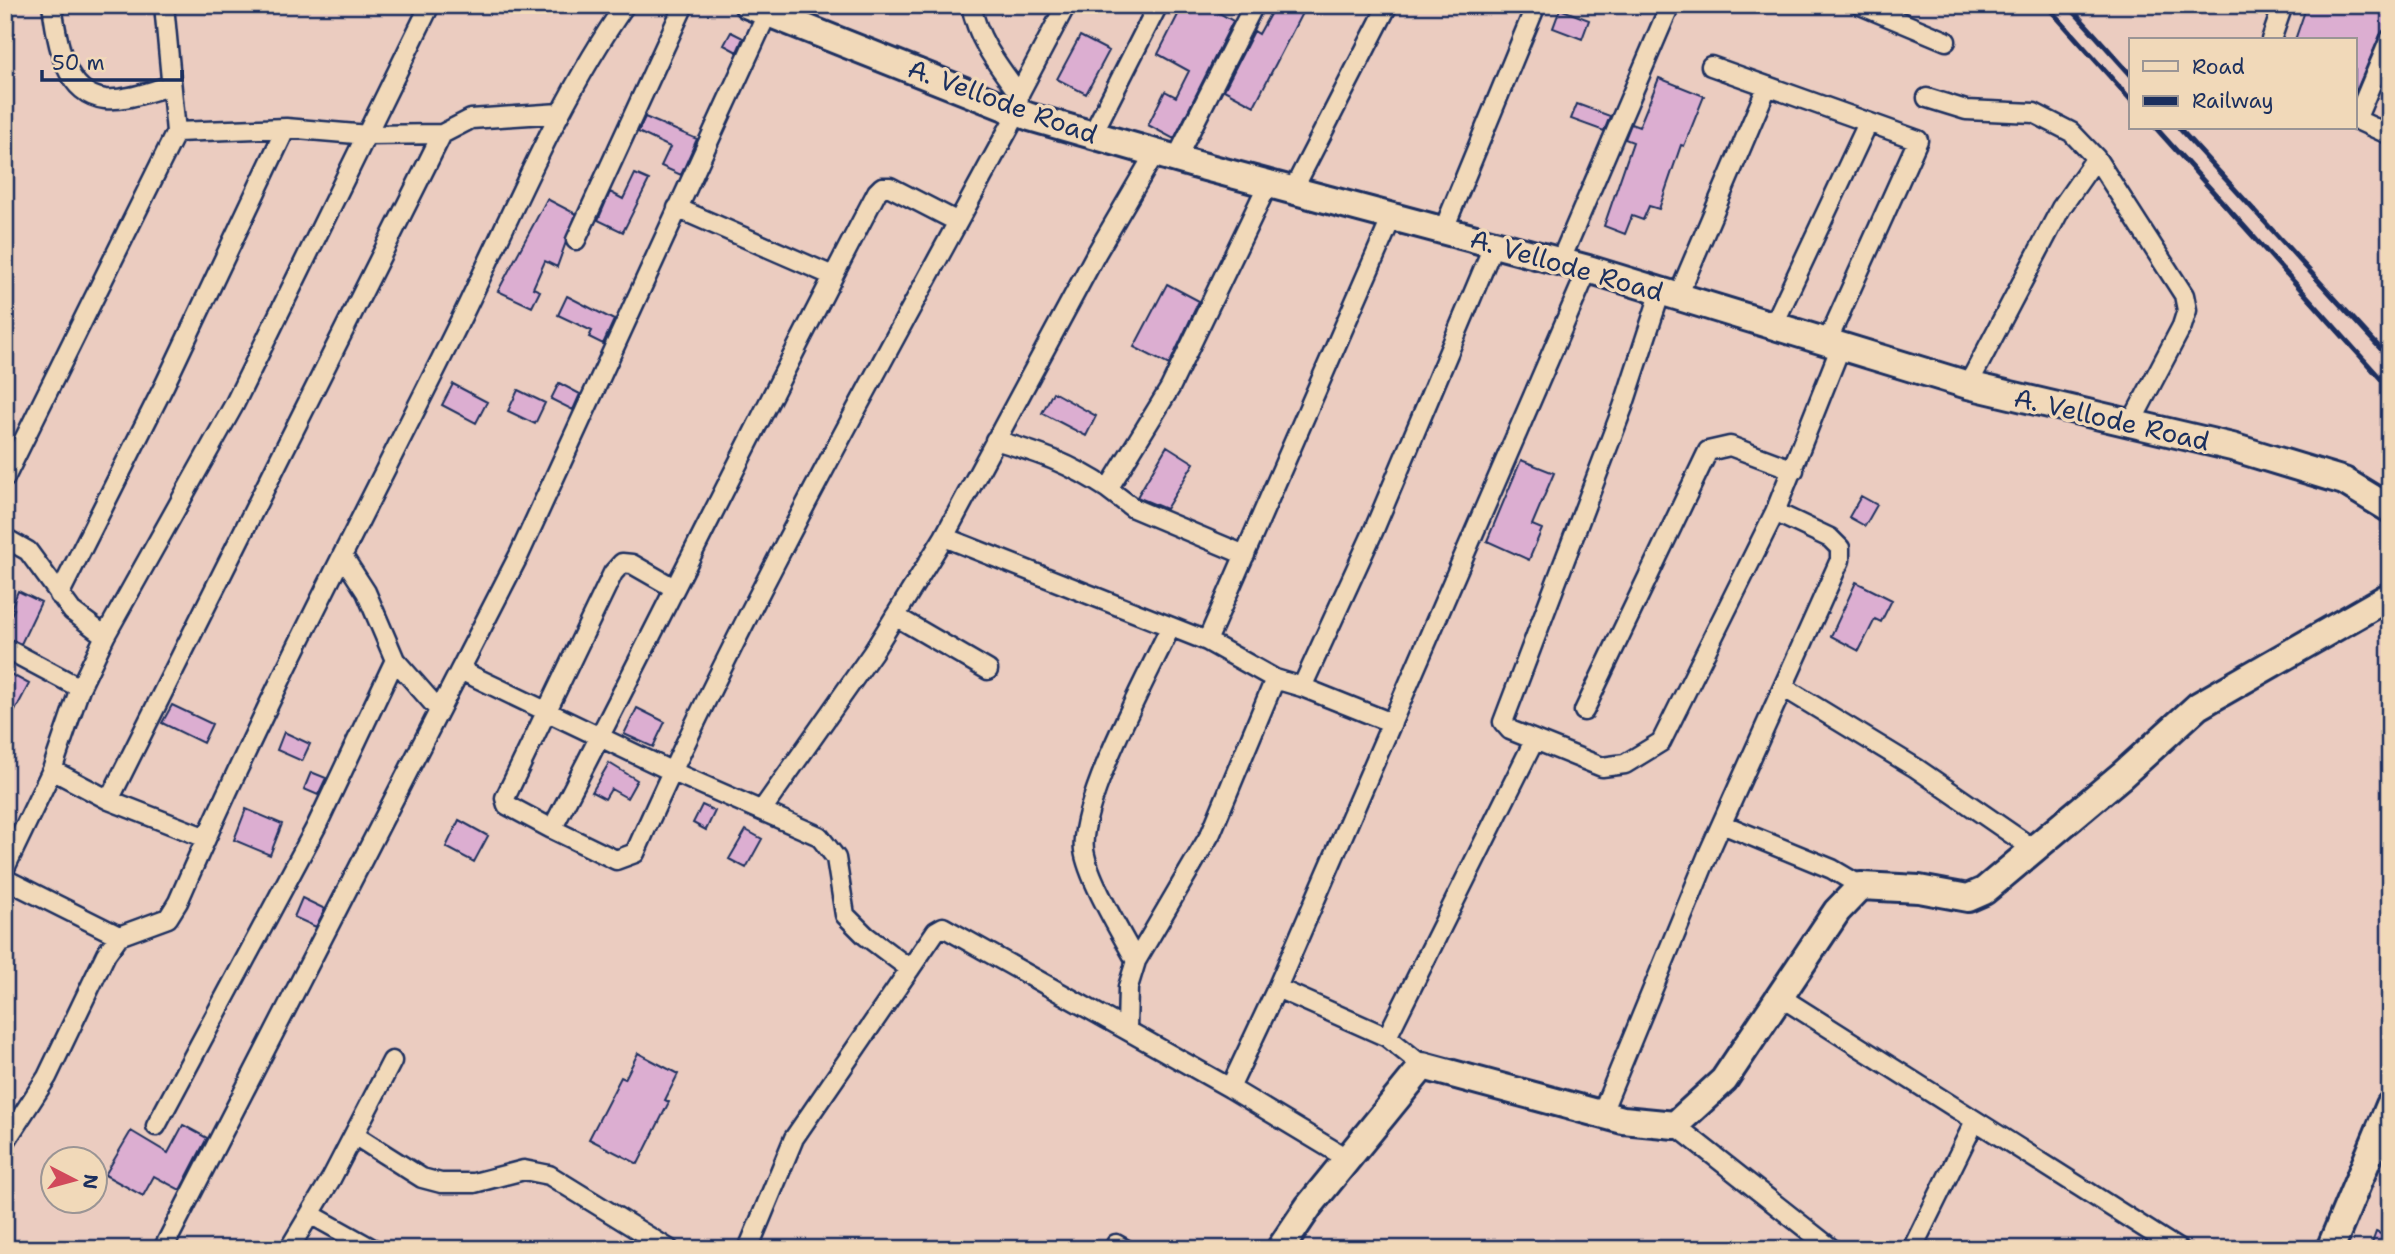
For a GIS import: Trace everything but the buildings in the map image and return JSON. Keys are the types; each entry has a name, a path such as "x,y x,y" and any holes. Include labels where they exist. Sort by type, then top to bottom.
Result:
{"main road":[{"name":"A. Vellode Road","path":"769,10 1019,103 1092,135 1588,269 1968,385 2232,447 2344,481 2390,509"},
{"path":"1280,1249 1348,1158 1423,1066 1601,1115 1675,1125 1724,1080 1836,911 1861,886 1919,889 1968,898 1984,891 2035,850 2198,706 2390,596"},
{"path":"2330,1249 2390,1105"}],"street":[{"path":"52,5 65,62 73,80 88,94 106,99 170,86"},
{"path":"5,478 176,132 164,5"},
{"path":"5,868 52,770 80,688 105,636 234,405 430,5"},
{"path":"5,1142 47,1077 107,954 119,936 167,918 178,902 283,674 344,558 560,113 601,40 625,5"},
{"path":"576,240 684,5"},
{"path":"971,5 975,26 985,48 1019,103"},
{"path":"674,588 632,564 622,563 613,573 505,798 506,805 616,860 635,853 671,771 852,417 958,222 1066,5"},
{"path":"1092,135 1158,5"},
{"path":"762,810 895,616 944,537 1096,254 1166,156 1254,5"},
{"path":"1108,489 1170,387 1281,187 1388,5"},
{"path":"1443,231 1536,5"},
{"path":"1560,262 1670,5"},
{"path":"1860,5 1946,41"},
{"path":"2272,38 2283,5"},
{"path":"163,1249 519,555 769,10"},
{"path":"2390,39 2356,120 2390,135"},
{"path":"1711,66 1918,140 1834,344 1794,470 1661,743 1625,764 1602,767 1510,730 1503,722 1505,710 1669,294 1767,87"},
{"path":"1927,99 1966,110 2024,112 2049,119 2071,132 2096,158 2184,295 2187,310 2182,326 2131,423"},
{"path":"176,132 286,128 368,135 442,134 471,120 560,113"},
{"path":"1773,326 1868,123"},
{"path":"59,595 166,384 286,128"},
{"path":"109,800 442,134"},
{"path":"1968,385 2061,208 2096,158"},
{"path":"552,829 833,276 882,187 890,187 958,222"},
{"path":"677,208 833,276"},
{"path":"1207,642 1392,217"},
{"path":"1302,687 1373,532 1494,244"},
{"path":"1230,1088 1277,988 1588,269"},
{"path":"995,440 1051,456 1074,467 1133,508 1245,555"},
{"path":"1584,711 1707,451 1730,446 1794,470"},
{"path":"1601,1115 1721,824 1840,560 1840,548 1830,538 1775,512"},
{"path":"944,537 1207,642 1275,679 1392,723"},
{"path":"5,538 28,551 72,611 105,636"},
{"path":"344,558 366,593 395,660 439,710"},
{"path":"895,616 988,670"},
{"path":"1136,961 1084,852 1083,827 1094,795 1170,628"},
{"path":"5,648 80,688"},
{"path":"156,1126 316,827 395,660"},
{"path":"460,670 671,771 808,829 827,843 836,858 845,915 866,936 910,969"},
{"path":"1127,1029 1128,987 1136,961 1211,833 1275,679"},
{"path":"1783,687 1916,768 2035,850"},
{"path":"1387,1037 1534,741"},
{"path":"52,770 109,800 206,838"},
{"path":"1721,824 1832,869 1861,886"},
{"path":"5,879 119,936"},
{"path":"748,1249 794,1138 936,931 943,927 1127,1029 1348,1158"},
{"path":"1277,988 1387,1037 1423,1066"},
{"path":"1779,996 2178,1249"},
{"path":"289,1249 354,1135 392,1061"},
{"path":"1912,1249 1975,1121"},
{"path":"1675,1125 1832,1249"},
{"path":"354,1135 422,1178 441,1183 474,1183 524,1170 549,1175 669,1249"},
{"path":"310,1214 373,1249"}],"railway":[{"path":"2046,5 2129,98"},
{"path":"2068,5 2129,73"},
{"path":"2158,130 2390,389"},
{"path":"2181,130 2390,359"}]}
